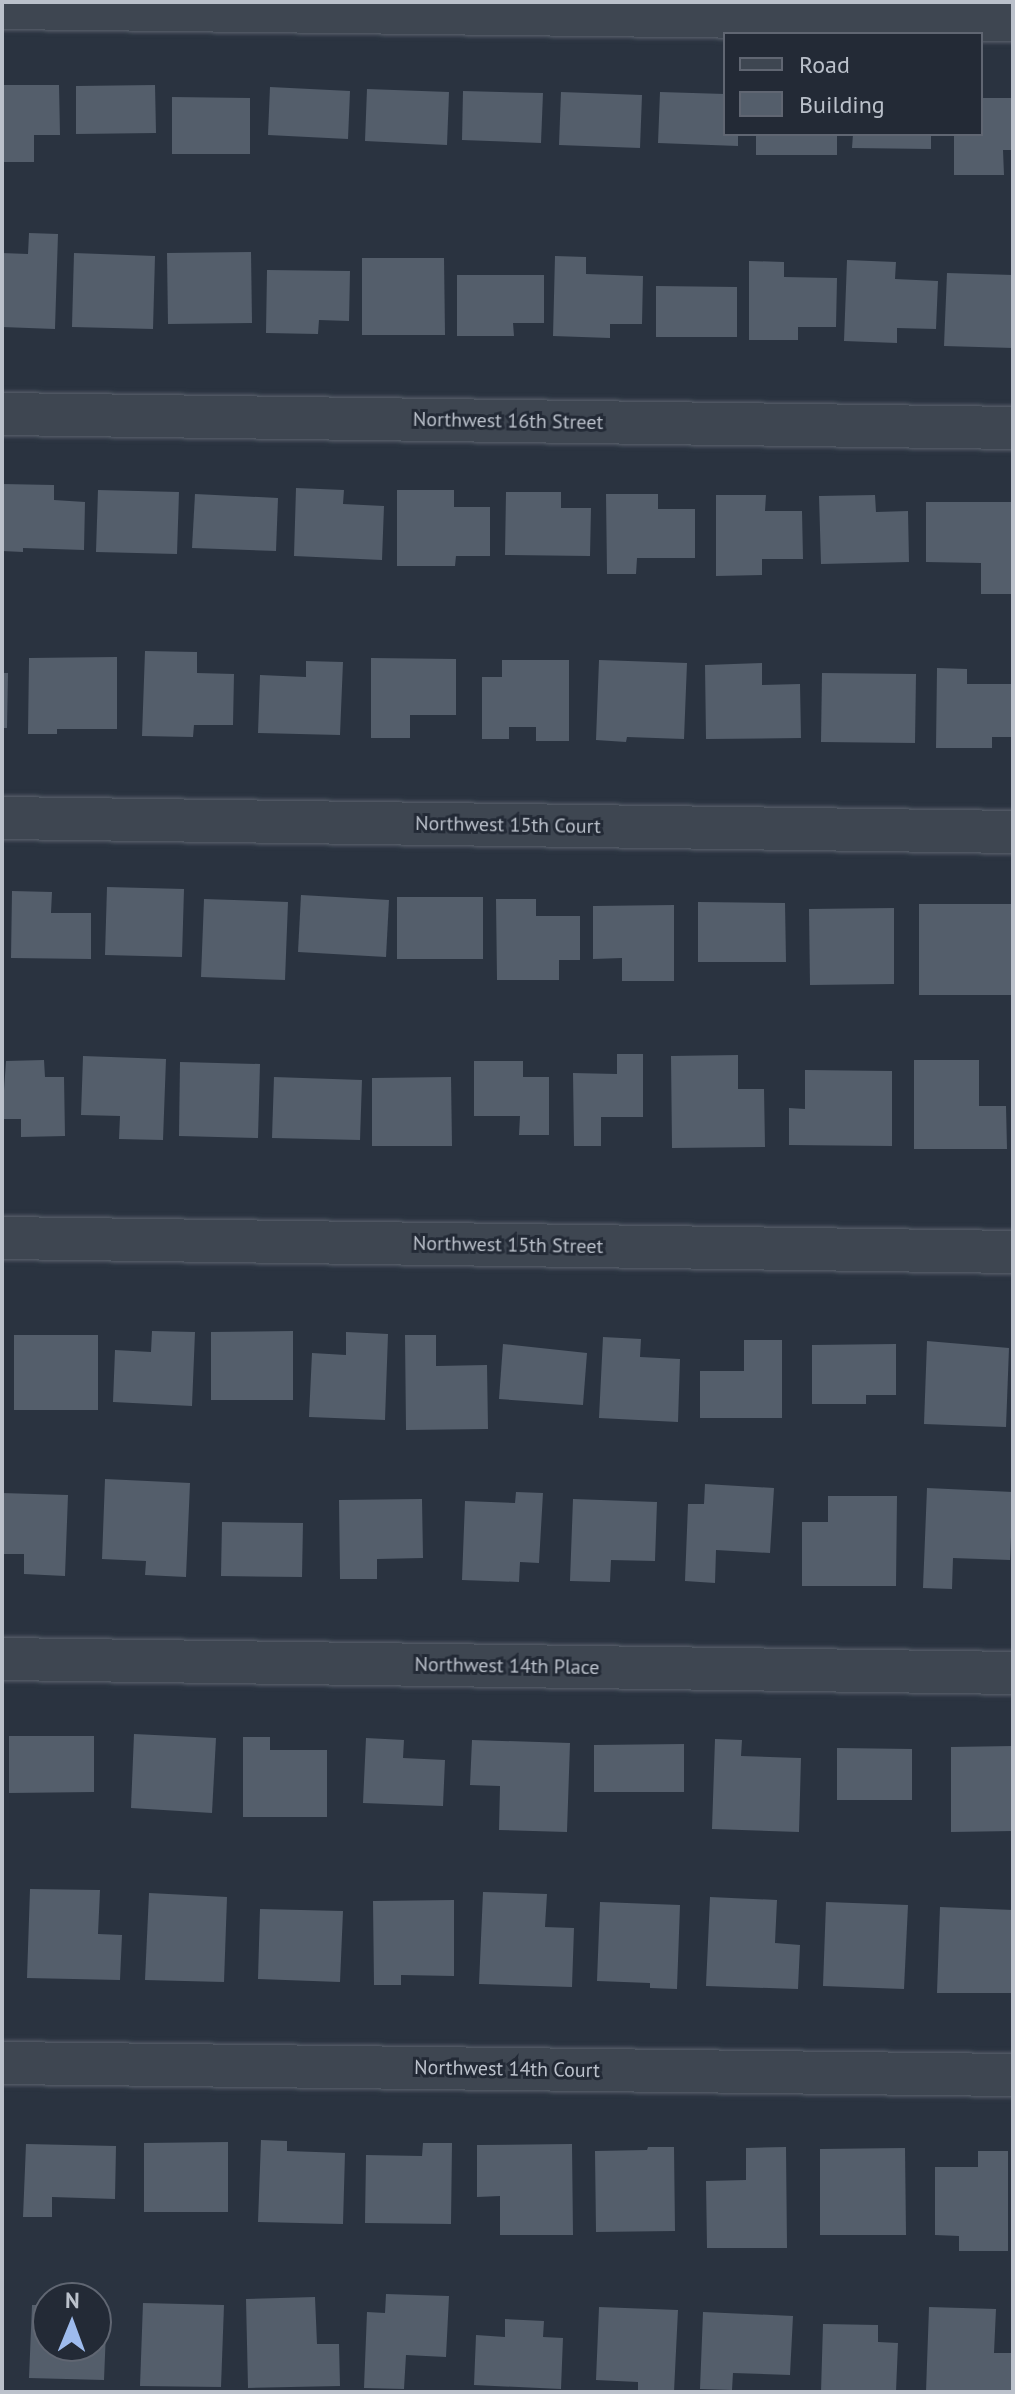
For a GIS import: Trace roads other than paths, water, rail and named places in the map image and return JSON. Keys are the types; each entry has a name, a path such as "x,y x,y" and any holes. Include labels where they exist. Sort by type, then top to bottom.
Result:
{"street":[{"path":"2,8 219,6 714,10 1013,20"},
{"name":"Northwest 16th Street","path":"2,414 1013,428"},
{"name":"Northwest 15th Court","path":"2,818 1013,832"},
{"name":"Northwest 15th Street","path":"2,1238 1013,1252"},
{"name":"Northwest 14th Place","path":"2,1659 1013,1673"},
{"name":"Northwest 14th Court","path":"2,2063 1013,2075"}]}
